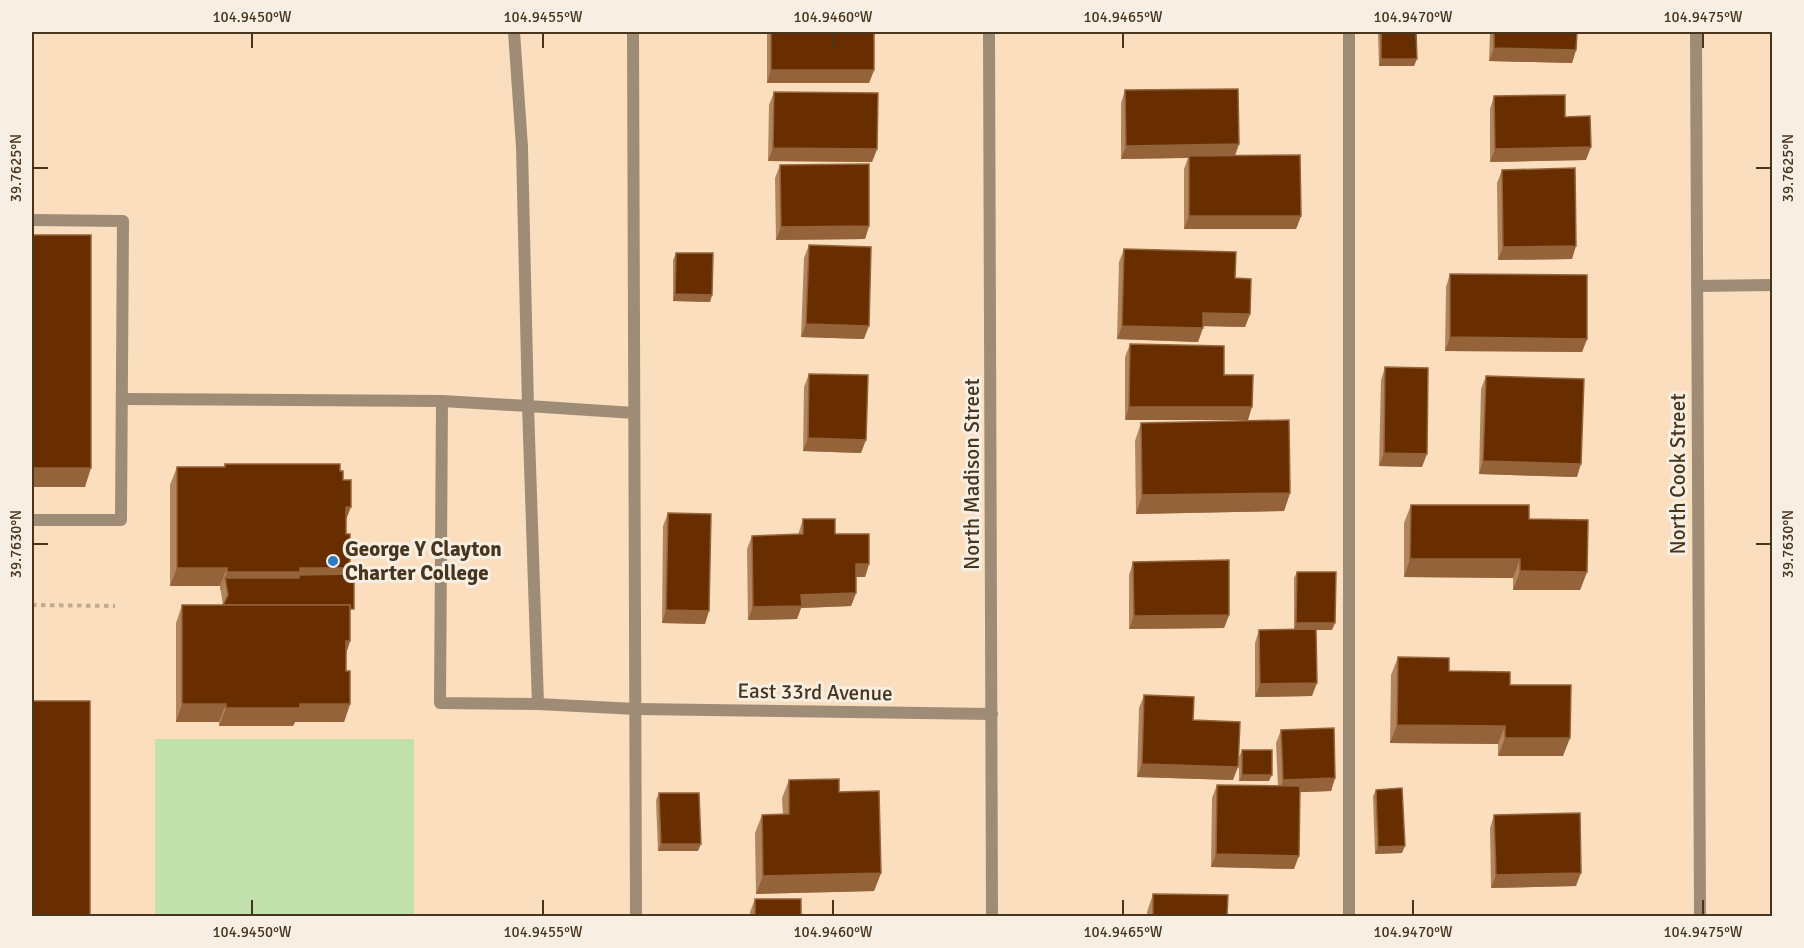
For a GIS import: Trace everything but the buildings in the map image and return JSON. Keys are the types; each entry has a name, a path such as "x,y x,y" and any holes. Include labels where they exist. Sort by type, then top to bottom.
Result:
{"street":[{"path":"513,32 522,147 538,704"},
{"path":"633,32 636,916"},
{"name":"North Madison Street","path":"989,32 992,916"},
{"path":"1349,32 1349,916"},
{"name":"North Cook Street","path":"1696,32 1700,916"},
{"path":"32,220 123,221 121,520 32,520"},
{"path":"1697,286 1773,285"},
{"path":"122,399 442,401 634,413"},
{"name":"East 33rd Avenue","path":"442,401 440,703 538,704 636,709 992,714"}],"path":[{"path":"32,605 115,606"}],"green space":[{"path":"155,739 414,739 414,916 155,916"}],"place":[{"name":"George Y Clayton Charter College","path":"333,561"}]}
